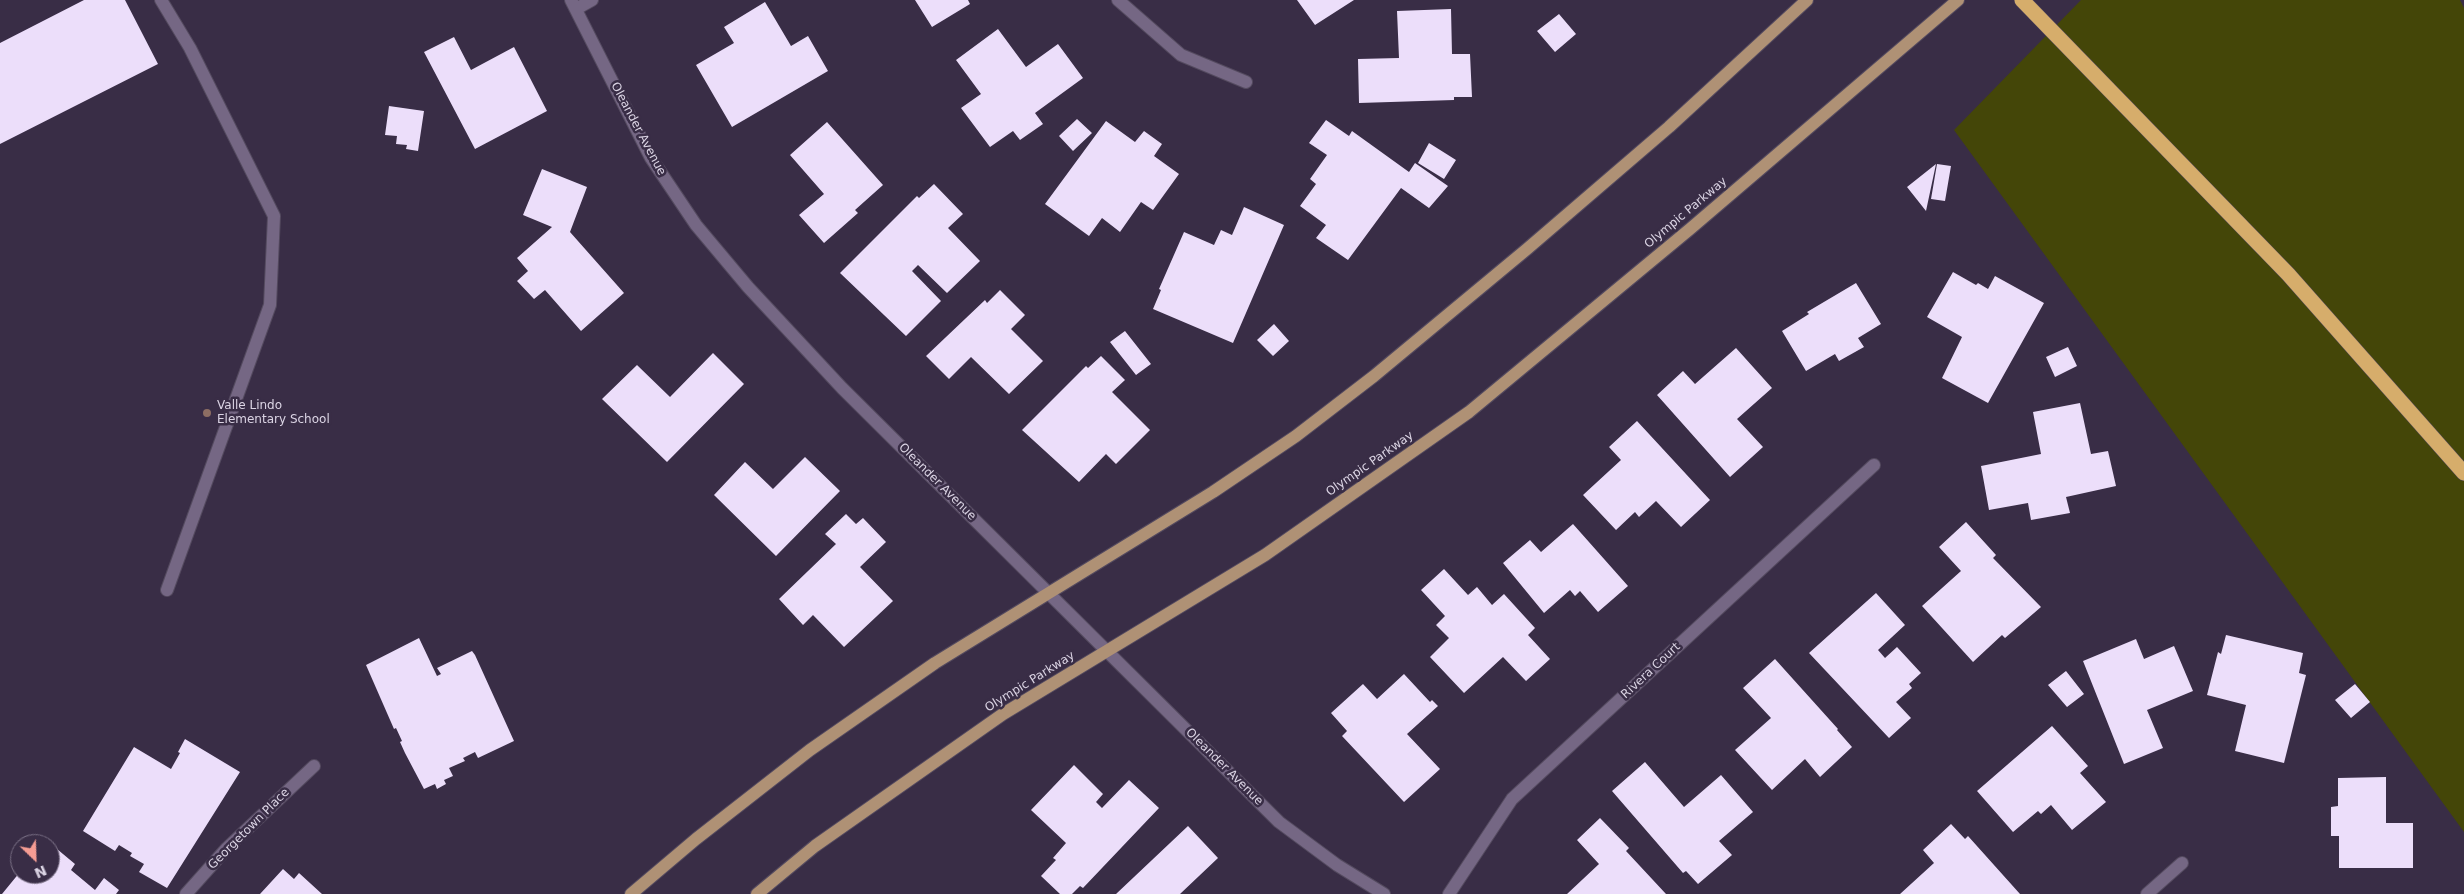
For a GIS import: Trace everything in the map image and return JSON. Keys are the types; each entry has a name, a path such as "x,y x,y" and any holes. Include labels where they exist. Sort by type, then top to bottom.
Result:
{"highway":[{"path":"2022,0 2288,274 2464,473"}],"main road":[{"path":"631,894 696,839 810,750 935,663 1051,594 1213,492 1296,436 1374,376 1669,127 1807,0"},
{"name":"Olympic Parkway","path":"757,894 815,846 1003,714 1265,555 1468,412 1690,229 1958,0"}],"street":[{"path":"161,0 190,48 274,216 270,305 167,590"},
{"path":"573,4 592,0"},
{"path":"1118,0 1181,55 1246,82"},
{"name":"Oleander Avenue","path":"573,4 650,158 696,225 748,286 842,388 1279,822 1337,865 1384,894"},
{"name":"Rivera Court","path":"1449,894 1512,799 1874,465"},
{"name":"Georgetown Place","path":"186,894 227,848 314,766"},
{"path":"2147,894 2182,863"}],"shaded area":[{"path":"2081,0 2460,0 2464,8 2464,832 1954,130"}],"building":[{"path":"84,0 125,0 158,64 0,144 0,43"},
{"path":"915,0 968,0 970,4 932,27"},
{"path":"1297,0 1354,0 1315,25"},
{"path":"765,2 791,46 808,36 828,71 732,127 696,65 734,43 724,27"},
{"path":"1451,9 1452,54 1470,54 1472,97 1454,97 1454,100 1359,103 1358,59 1399,58 1397,11"},
{"path":"1559,14 1576,34 1555,52 1537,31"},
{"path":"998,29 1026,67 1058,44 1083,78 1035,113 1043,124 1020,140 1013,131 990,147 961,108 981,94 956,60"},
{"path":"454,37 471,70 514,47 547,111 475,149 424,52"},
{"path":"389,106 424,111 418,151 406,149 407,145 396,144 397,136 385,135"},
{"path":"1077,119 1092,133 1073,151 1059,136"},
{"path":"1326,120 1349,136 1352,131 1409,172 1415,163 1448,186 1429,208 1401,188 1348,260 1316,238 1326,225 1300,206 1316,184 1310,179 1327,155 1309,143"},
{"path":"1106,121 1135,142 1144,131 1162,144 1154,156 1179,174 1153,210 1141,202 1120,232 1102,218 1089,236 1045,204"},
{"path":"827,122 883,185 855,210 858,213 824,243 799,215 824,194 790,155"},
{"path":"1429,143 1456,160 1444,179 1418,163"},
{"path":"1936,164 1926,211 1907,187"},
{"path":"1937,164 1951,166 1945,201 1931,199"},
{"path":"542,169 587,187 570,232 624,293 581,331 545,290 534,299 517,281 528,271 517,258 552,227 523,215"},
{"path":"934,184 963,214 948,228 980,261 947,293 918,265 912,271 941,301 906,336 840,273 917,196 919,198"},
{"path":"1244,207 1284,225 1233,343 1153,309 1161,290 1159,289 1184,232 1214,245 1221,230 1232,235"},
{"path":"1953,272 1976,285 1978,283 1988,289 1995,276 2044,303 1988,403 1942,378 1962,337 1927,317"},
{"path":"1856,283 1881,324 1858,338 1864,347 1839,361 1835,354 1806,371 1782,331 1809,314 1807,312"},
{"path":"1000,290 1025,315 1011,329 1043,361 1009,394 971,357 949,379 926,356 985,300 987,303"},
{"path":"1274,324 1289,341 1273,356 1257,340"},
{"path":"1125,331 1151,364 1136,375 1110,342"},
{"path":"2068,347 2077,366 2055,377 2046,357"},
{"path":"1736,348 1772,388 1737,419 1763,447 1730,477 1657,395 1683,371 1695,384"},
{"path":"713,353 744,384 667,462 602,399 637,365 670,397"},
{"path":"1101,356 1125,380 1112,392 1150,430 1116,464 1106,454 1079,482 1022,430 1086,366 1088,368"},
{"path":"2080,403 2091,454 2108,451 2116,486 2066,497 2070,513 2031,520 2028,503 1989,510 1981,466 2041,454 2033,412"},
{"path":"1637,421 1710,500 1681,527 1656,501 1639,517 1635,512 1616,530 1583,495 1621,460 1609,447"},
{"path":"805,457 840,491 776,556 714,495 745,462 773,489"},
{"path":"846,514 856,524 863,518 886,542 860,567 893,601 844,647 813,615 803,625 779,599 836,544 825,534"},
{"path":"1966,522 1996,555 1993,558 2041,607 2005,638 2002,635 1973,662 1922,606 1961,571 1939,547"},
{"path":"1573,524 1628,586 1598,612 1580,591 1575,596 1570,590 1544,613 1503,563 1530,540 1541,552"},
{"path":"1444,569 1468,595 1477,587 1492,605 1504,594 1535,628 1528,635 1550,659 1526,681 1503,657 1464,693 1430,657 1449,638 1436,625 1445,616 1421,590"},
{"path":"1876,593 1905,625 1878,650 1885,658 1897,647 1921,673 1909,684 1912,688 1896,702 1911,718 1889,738 1809,653"},
{"path":"2226,635 2303,653 2299,673 2306,675 2284,763 2235,751 2246,705 2207,695 2218,652 2221,654"},
{"path":"419,638 437,676 441,674 437,668 472,651 514,741 478,758 475,752 463,758 465,761 449,768 453,776 444,780 446,784 437,789 435,784 424,789 405,753 400,742 402,741 396,728 394,729 366,665"},
{"path":"2136,639 2144,659 2174,646 2193,691 2147,710 2163,748 2124,764 2083,661"},
{"path":"1775,659 1852,747 1820,777 1805,759 1772,790 1735,750 1771,718 1743,688"},
{"path":"2066,671 2084,694 2067,707 2048,685"},
{"path":"1404,674 1430,702 1432,700 1438,706 1407,734 1440,769 1404,802 1342,736 1347,731 1331,713 1363,684 1377,699"},
{"path":"2355,684 2370,702 2351,718 2335,700"},
{"path":"2052,726 2088,766 2080,773 2106,802 2072,830 2051,805 2041,814 2038,811 2013,832 1977,791"},
{"path":"185,739 240,772 167,888 139,872 144,864 130,856 132,853 119,845 115,851 83,831 134,747 171,769"},
{"path":"1645,762 1684,807 1721,775 1753,812 1719,841 1732,855 1698,884 1686,871 1683,873 1612,791"},
{"path":"1074,765 1103,794 1096,802 1102,808 1129,780 1159,808 1083,888 1080,886 1072,894 1060,894 1041,876 1056,860 1053,858 1066,843 1031,810"},
{"path":"2386,777 2386,823 2413,823 2413,868 2339,868 2339,836 2331,836 2331,807 2338,806 2338,778"},
{"path":"1600,818 1629,848 1626,851 1666,894 1567,894 1599,864 1577,840"},
{"path":"1951,824 1965,839 1968,836 2020,894 1900,894 1934,863 1923,850"},
{"path":"1188,826 1218,858 1180,894 1116,894"},
{"path":"60,852 75,864 71,870 95,890 104,878 119,890 116,894 2,894 10,884 60,884"},
{"path":"283,869 294,879 299,873 322,894 260,894"}],"place":[{"name":"Valle Lindo Elementary School","path":"207,413"}]}
